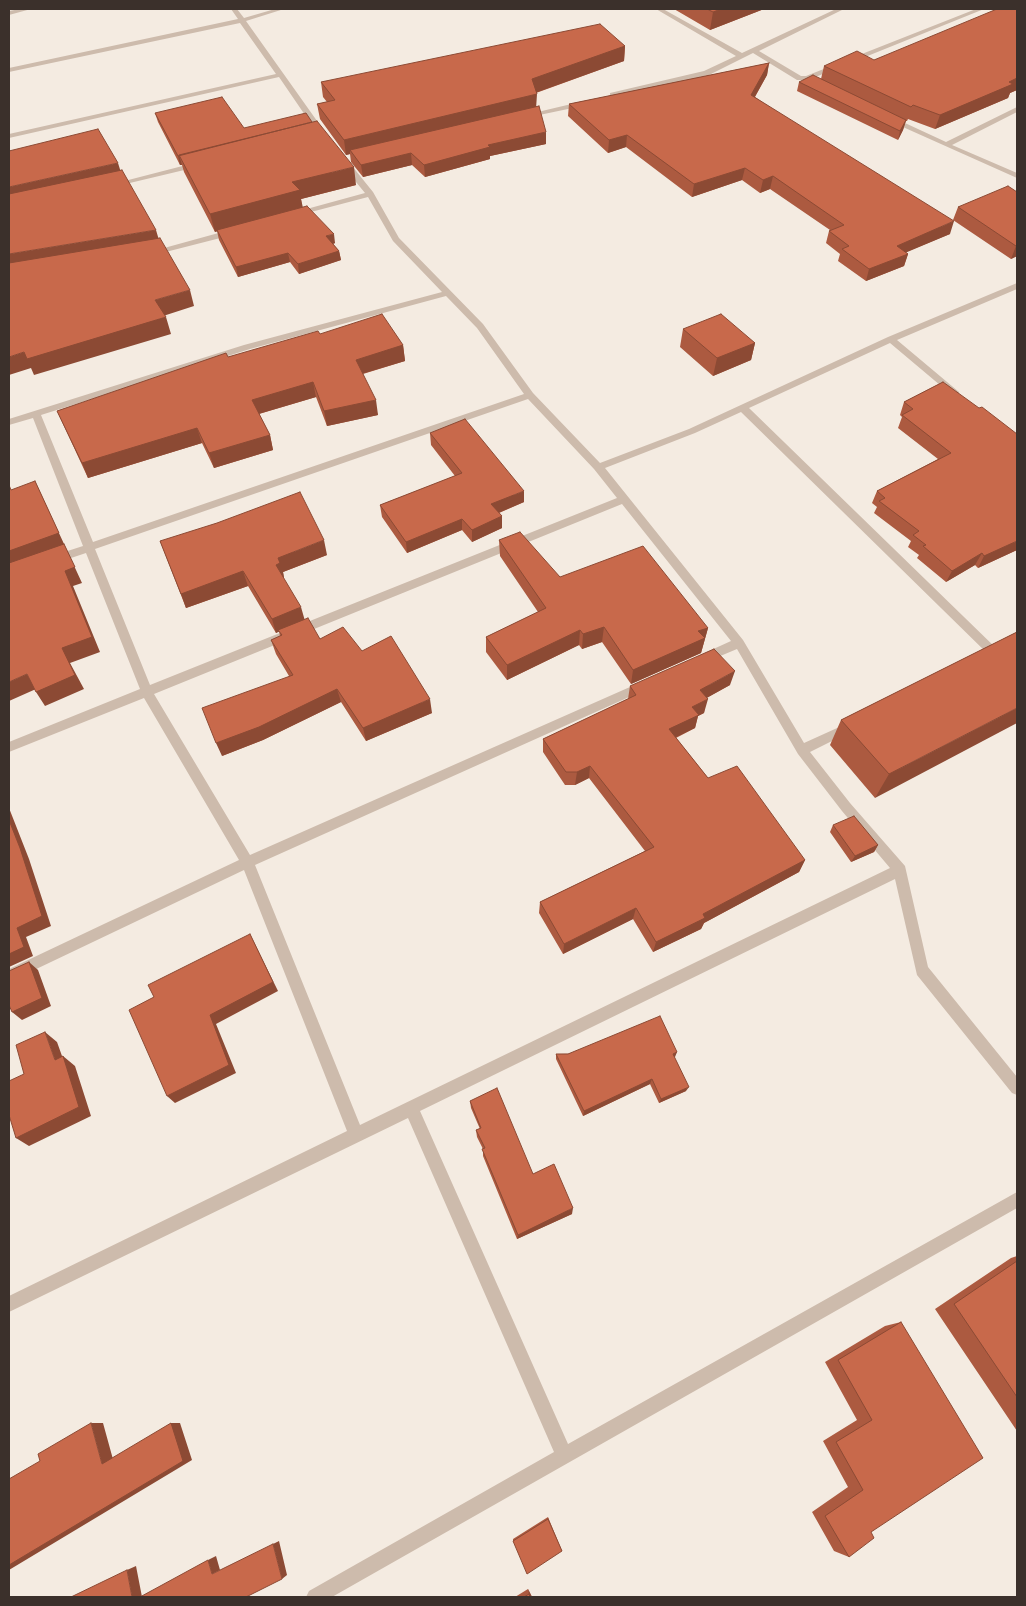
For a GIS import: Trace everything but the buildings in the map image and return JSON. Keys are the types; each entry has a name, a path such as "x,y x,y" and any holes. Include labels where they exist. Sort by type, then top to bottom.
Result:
{"street":[{"path":"9,13 28,9"},
{"path":"234,9 280,75 317,134 341,154 370,194 396,239 480,326 530,395 598,467 739,643 802,750 846,807 900,870 922,970 1017,1088"},
{"path":"9,70 243,20 281,9"},
{"path":"660,9 742,56"},
{"path":"604,98 706,73 841,9"},
{"path":"754,51 800,78 807,78 981,9"},
{"path":"9,136 280,75"},
{"path":"807,78 831,91"},
{"path":"514,119 595,100"},
{"path":"946,145 1017,109"},
{"path":"881,116 1017,176"},
{"path":"101,188 205,162"},
{"path":"288,217 370,194"},
{"path":"143,254 239,230"},
{"path":"598,467 692,431 891,339 1017,286"},
{"path":"9,422 247,347 447,293"},
{"path":"891,339 965,402"},
{"path":"45,563 530,395"},
{"path":"743,408 994,654"},
{"path":"36,414 147,692 247,862 356,1135"},
{"path":"9,747 624,499"},
{"path":"693,663 739,643"},
{"path":"9,976 247,862 657,679"},
{"path":"802,750 864,720"},
{"path":"9,1304 900,870"},
{"path":"411,1108 564,1456"},
{"path":"315,1597 1017,1200"}]}
